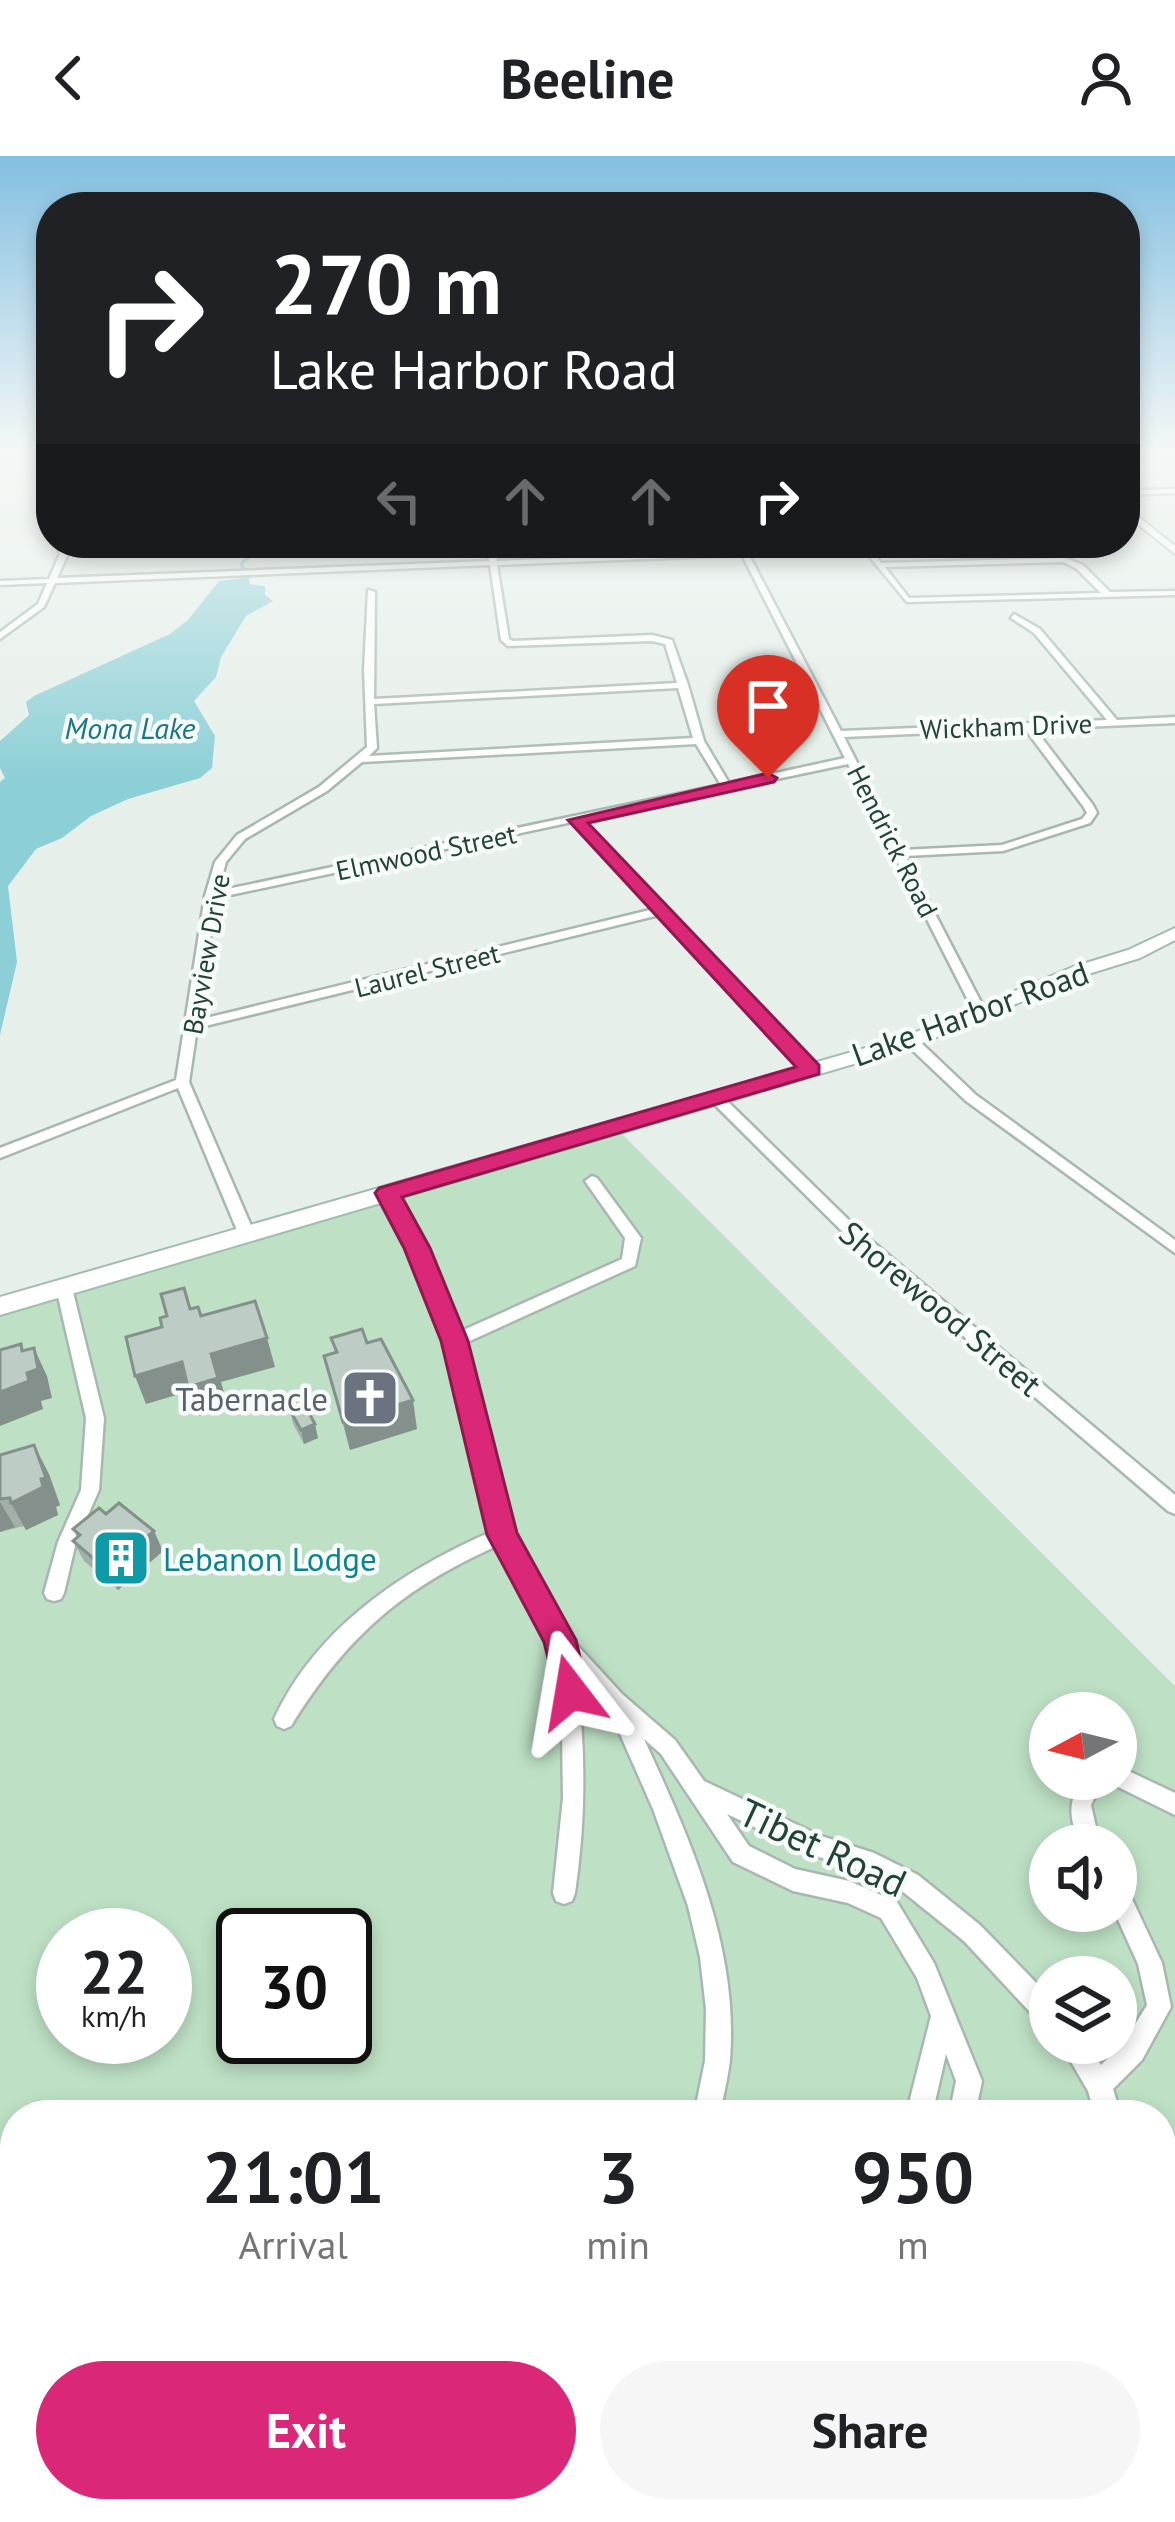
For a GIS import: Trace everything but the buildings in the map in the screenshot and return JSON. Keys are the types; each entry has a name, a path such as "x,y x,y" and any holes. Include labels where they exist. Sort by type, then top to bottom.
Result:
{"street":[{"path":"0,636 37,610 61,562"},
{"path":"0,584 484,562"},
{"path":"494,562 506,640 511,644 669,642 699,741 727,787"},
{"name":"Hendrick Road","path":"749,562 980,1012"},
{"path":"876,562 907,600 1175,593"},
{"path":"878,565 975,562"},
{"path":"1070,562 1108,595"},
{"path":"371,592 368,702 374,736 363,759 699,741"},
{"path":"1014,616 1037,631 1114,722"},
{"path":"368,702 684,686"},
{"name":"Wickham Drive","path":"837,734 1175,720"},
{"path":"899,853 1003,848 1087,821 1092,813 1088,805 1028,724"},
{"name":"Bayview Drive","path":"247,1235 182,1082 211,896 221,862 241,837 363,759"},
{"name":"Elmwood Street","path":"211,896 851,760"},
{"path":"576,820 811,1070"},
{"name":"Laurel Street","path":"193,1025 662,911"},
{"name":"Lake Harbor Road","path":"0,1306 911,1041 1135,954 1175,933"},
{"path":"911,1041 970,1098 1175,1248"},
{"path":"0,1153 182,1082"},
{"name":"Shorewood Street","path":"717,1099 856,1236 1175,1506"},
{"path":"454,1341 629,1262 633,1238 592,1181"},
{"name":"Tibet Road","path":"387,1193 417,1248 454,1341 502,1535 560,1640 615,1701 668,1747 741,1854 793,1880 848,1892 889,1910 926,1971 944,2014 969,2081 965,2100"},
{"path":"54,1593 68,1542 90,1490 95,1418 64,1288"},
{"path":"284,1719 310,1674 356,1620 420,1573 502,1535"},
{"path":"560,1640 571,1692 574,1761 573,1841 564,1893"},
{"path":"615,1701 700,1892 713,1959 718,2027 709,2100"},
{"path":"1137,1785 1175,1804"},
{"name":"Tibet Road","path":"694,1787 910,1883 972,1933 1029,1993"},
{"path":"1099,2085 1132,2051 1159,2007 1150,1964 1135,1932"},
{"path":"923,2100 944,2014"},
{"path":"1086,2064 1104,2100"}],"green space":[{"path":"616,1128 1175,1686 1175,2100 0,2100 0,1306"}],"water":[{"name":"Mona Lake","path":"250,577 249,584 265,586 265,595 273,601 246,616 221,657 216,677 194,701 215,736 212,768 200,778 128,799 91,816 62,838 36,849 8,886 17,962 0,1035 0,782 5,778 0,768 0,741 29,715 26,702 34,696 170,634 188,620 219,581"}],"waterway":[{"path":"243,562 245,570"}],"place":[{"name":"Tabernacle","path":"370,1398"},
{"name":"Lebanon Lodge","path":"121,1558"}],"route":[{"path":"571,1692 560,1640 502,1535 454,1341 417,1248 387,1193 811,1070 576,820 768,778"}]}
